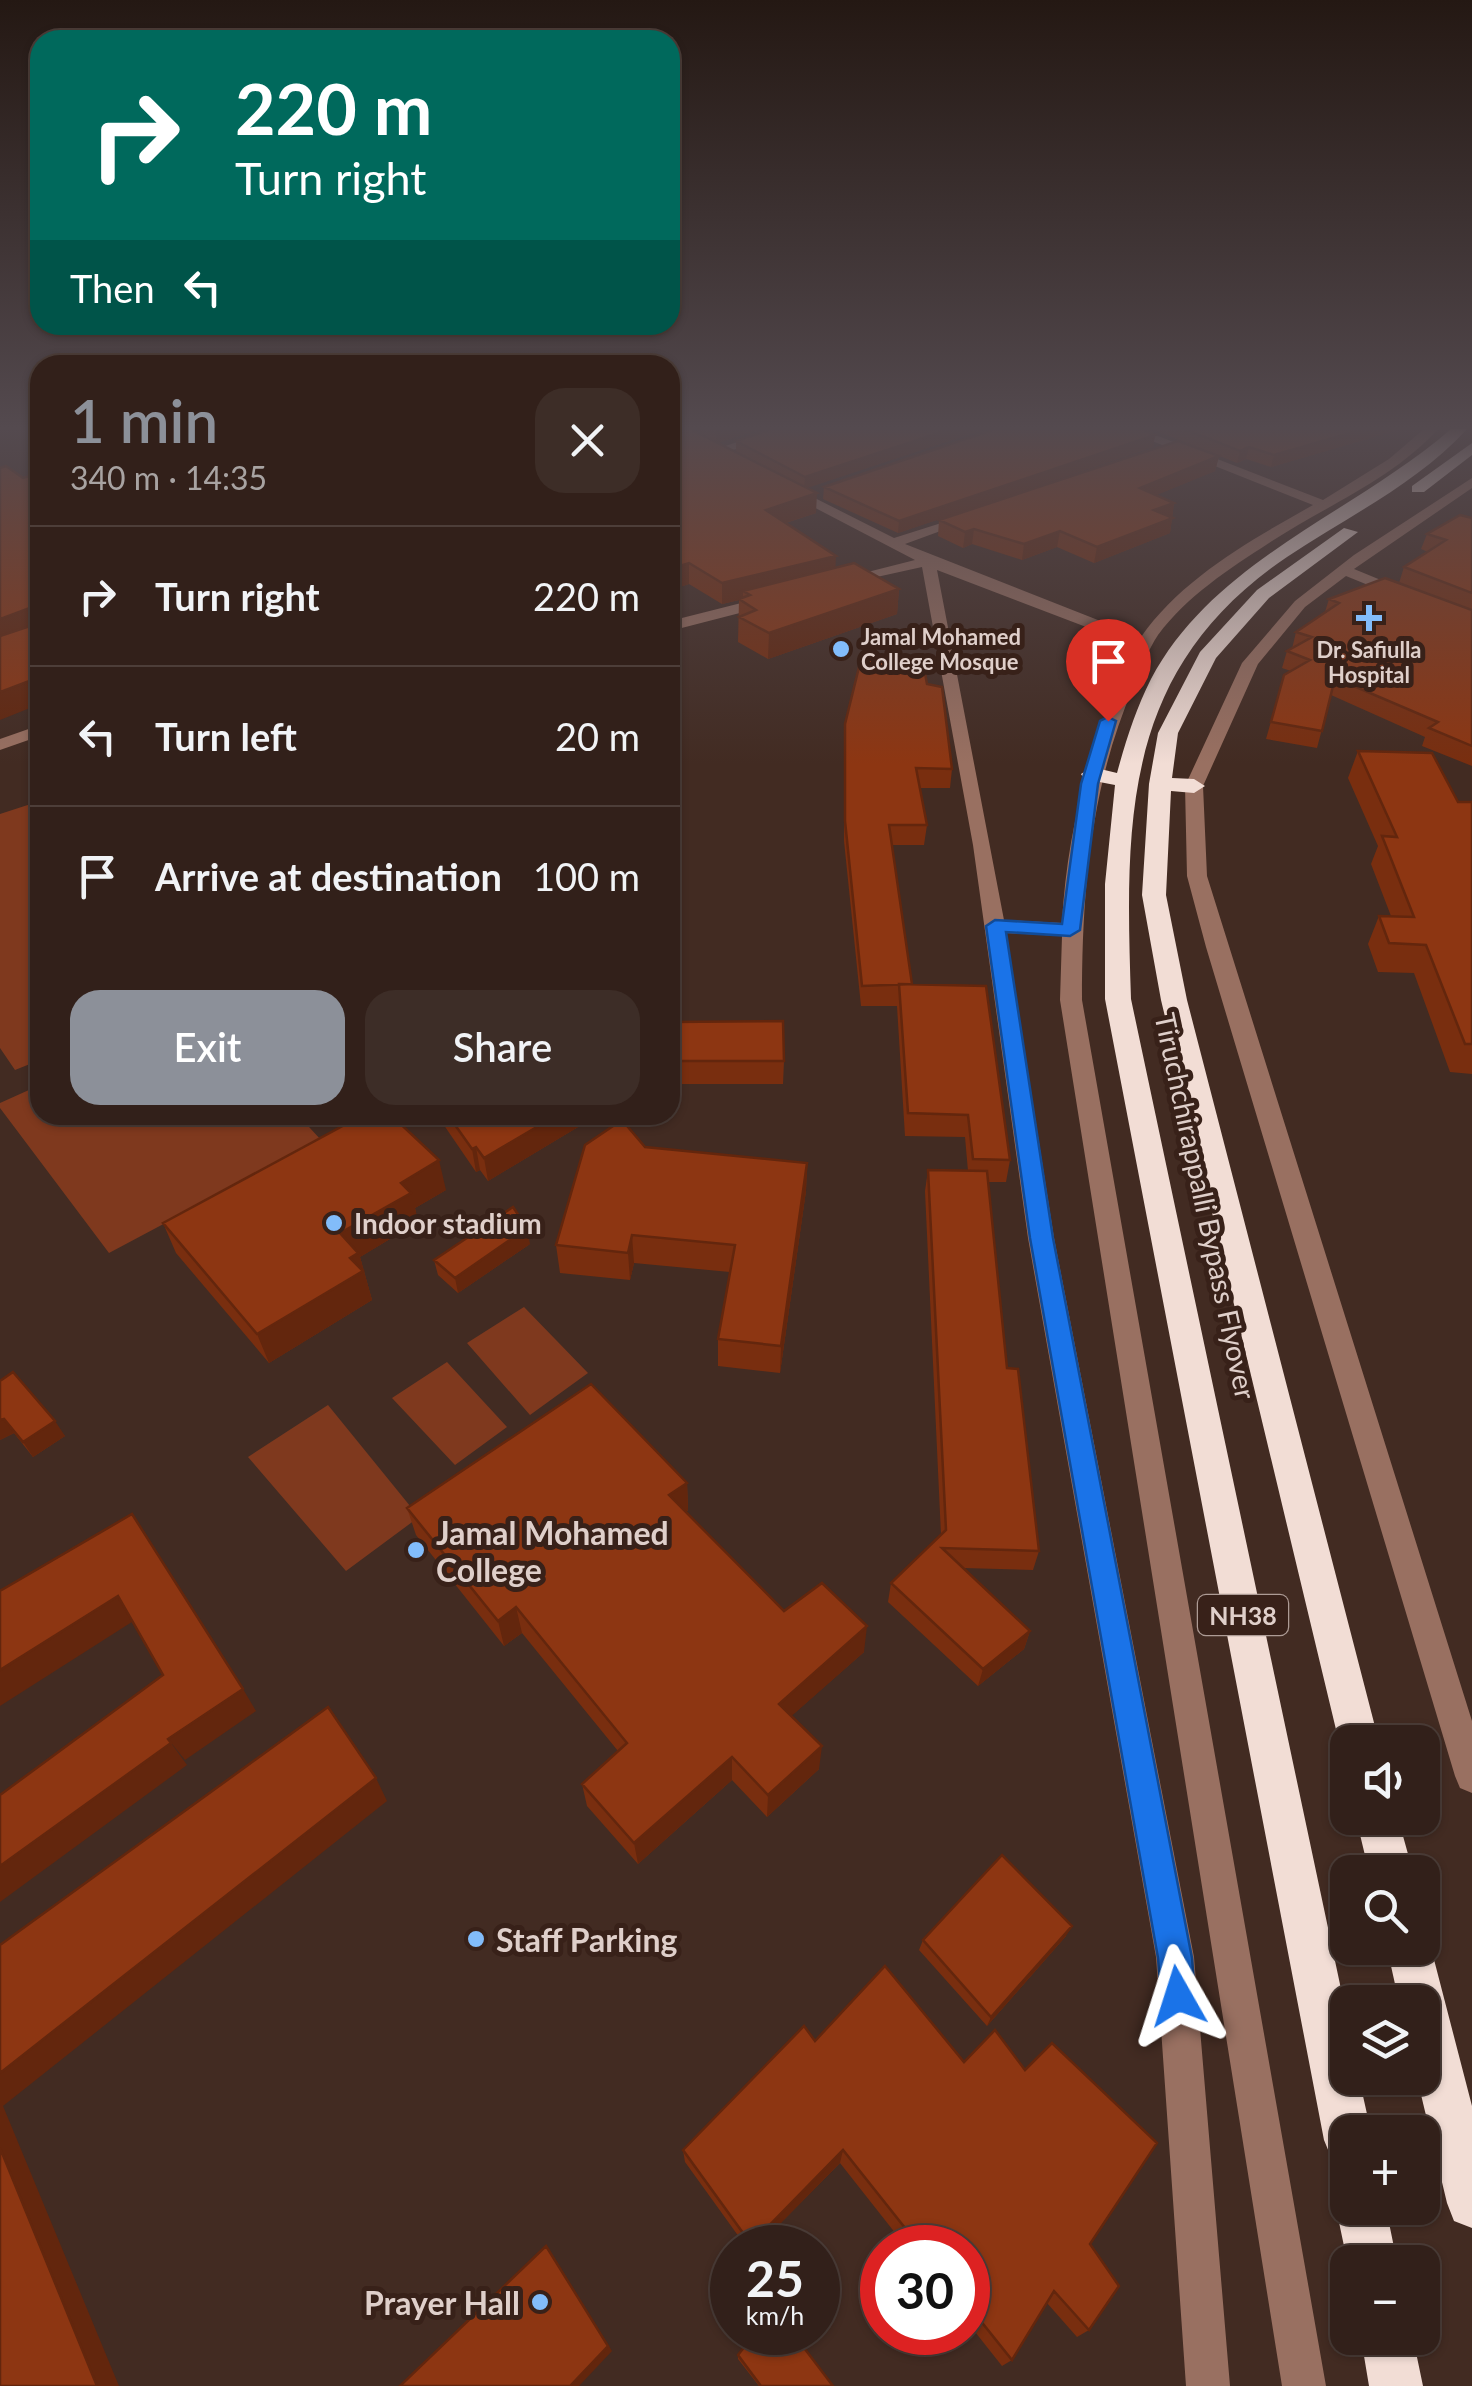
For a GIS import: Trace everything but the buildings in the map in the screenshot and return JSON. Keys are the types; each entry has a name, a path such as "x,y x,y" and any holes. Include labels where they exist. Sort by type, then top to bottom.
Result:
{"highway":[{"name":"Tiruchchirappalli Bypass Flyover","path":"1300,540 1236,587 1176,650 1138,726 1124,781 1115,894 1118,999 1343,2115"},
{"name":"Tiruchchirappalli Bypass Flyover","path":"1340,540 1263,594 1207,656 1168,733 1160,784 1154,894 1174,1000 1355,1725"},
{"path":"1092,774 1124,781"},
{"path":"1160,784 1194,786"},
{"path":"1413,1965 1472,2203"},
{"path":"1390,2355 1396,2386"}],"street":[{"path":"883,540 1146,644"},
{"path":"890,544 900,540"},
{"path":"1266,540 1206,579 1151,634 1108,721 1092,774 1076,868 1070,930 1071,1000 1304,2386"},
{"path":"1393,540 1300,604 1250,663 1194,786 1197,876 1472,1776"},
{"path":"818,589 928,561"},
{"path":"928,561 995,926 1041,1238 1175,1958 1208,2386"},
{"path":"1345,570 1418,600"},
{"path":"680,624 799,594"},
{"path":"0,745 30,734"},
{"path":"995,926 1070,930"}],"shaded area":[{"path":"30,804 30,1064 15,1070 0,1048 0,814"},
{"path":"30,1090 30,1125 307,1125 321,1140 109,1253 0,1103"},
{"path":"524,1307 588,1373 530,1415 467,1343"},
{"path":"447,1362 507,1427 455,1465 392,1398"},
{"path":"328,1405 419,1517 346,1571 248,1457"}],"place":[{"name":"Dr. Safiulla Hospital","path":"1369,618"},
{"name":"Jamal Mohamed College Mosque","path":"841,649"},
{"name":"Indoor stadium","path":"334,1223"},
{"name":"Jamal Mohamed College","path":"416,1550"},
{"name":"Staff Parking","path":"476,1939"},
{"name":"Prayer Hall","path":"540,2302"}],"route":[{"path":"1108,721 1090,784 1070,930 995,926 1041,1238 1175,1958 1178,1996"}]}
